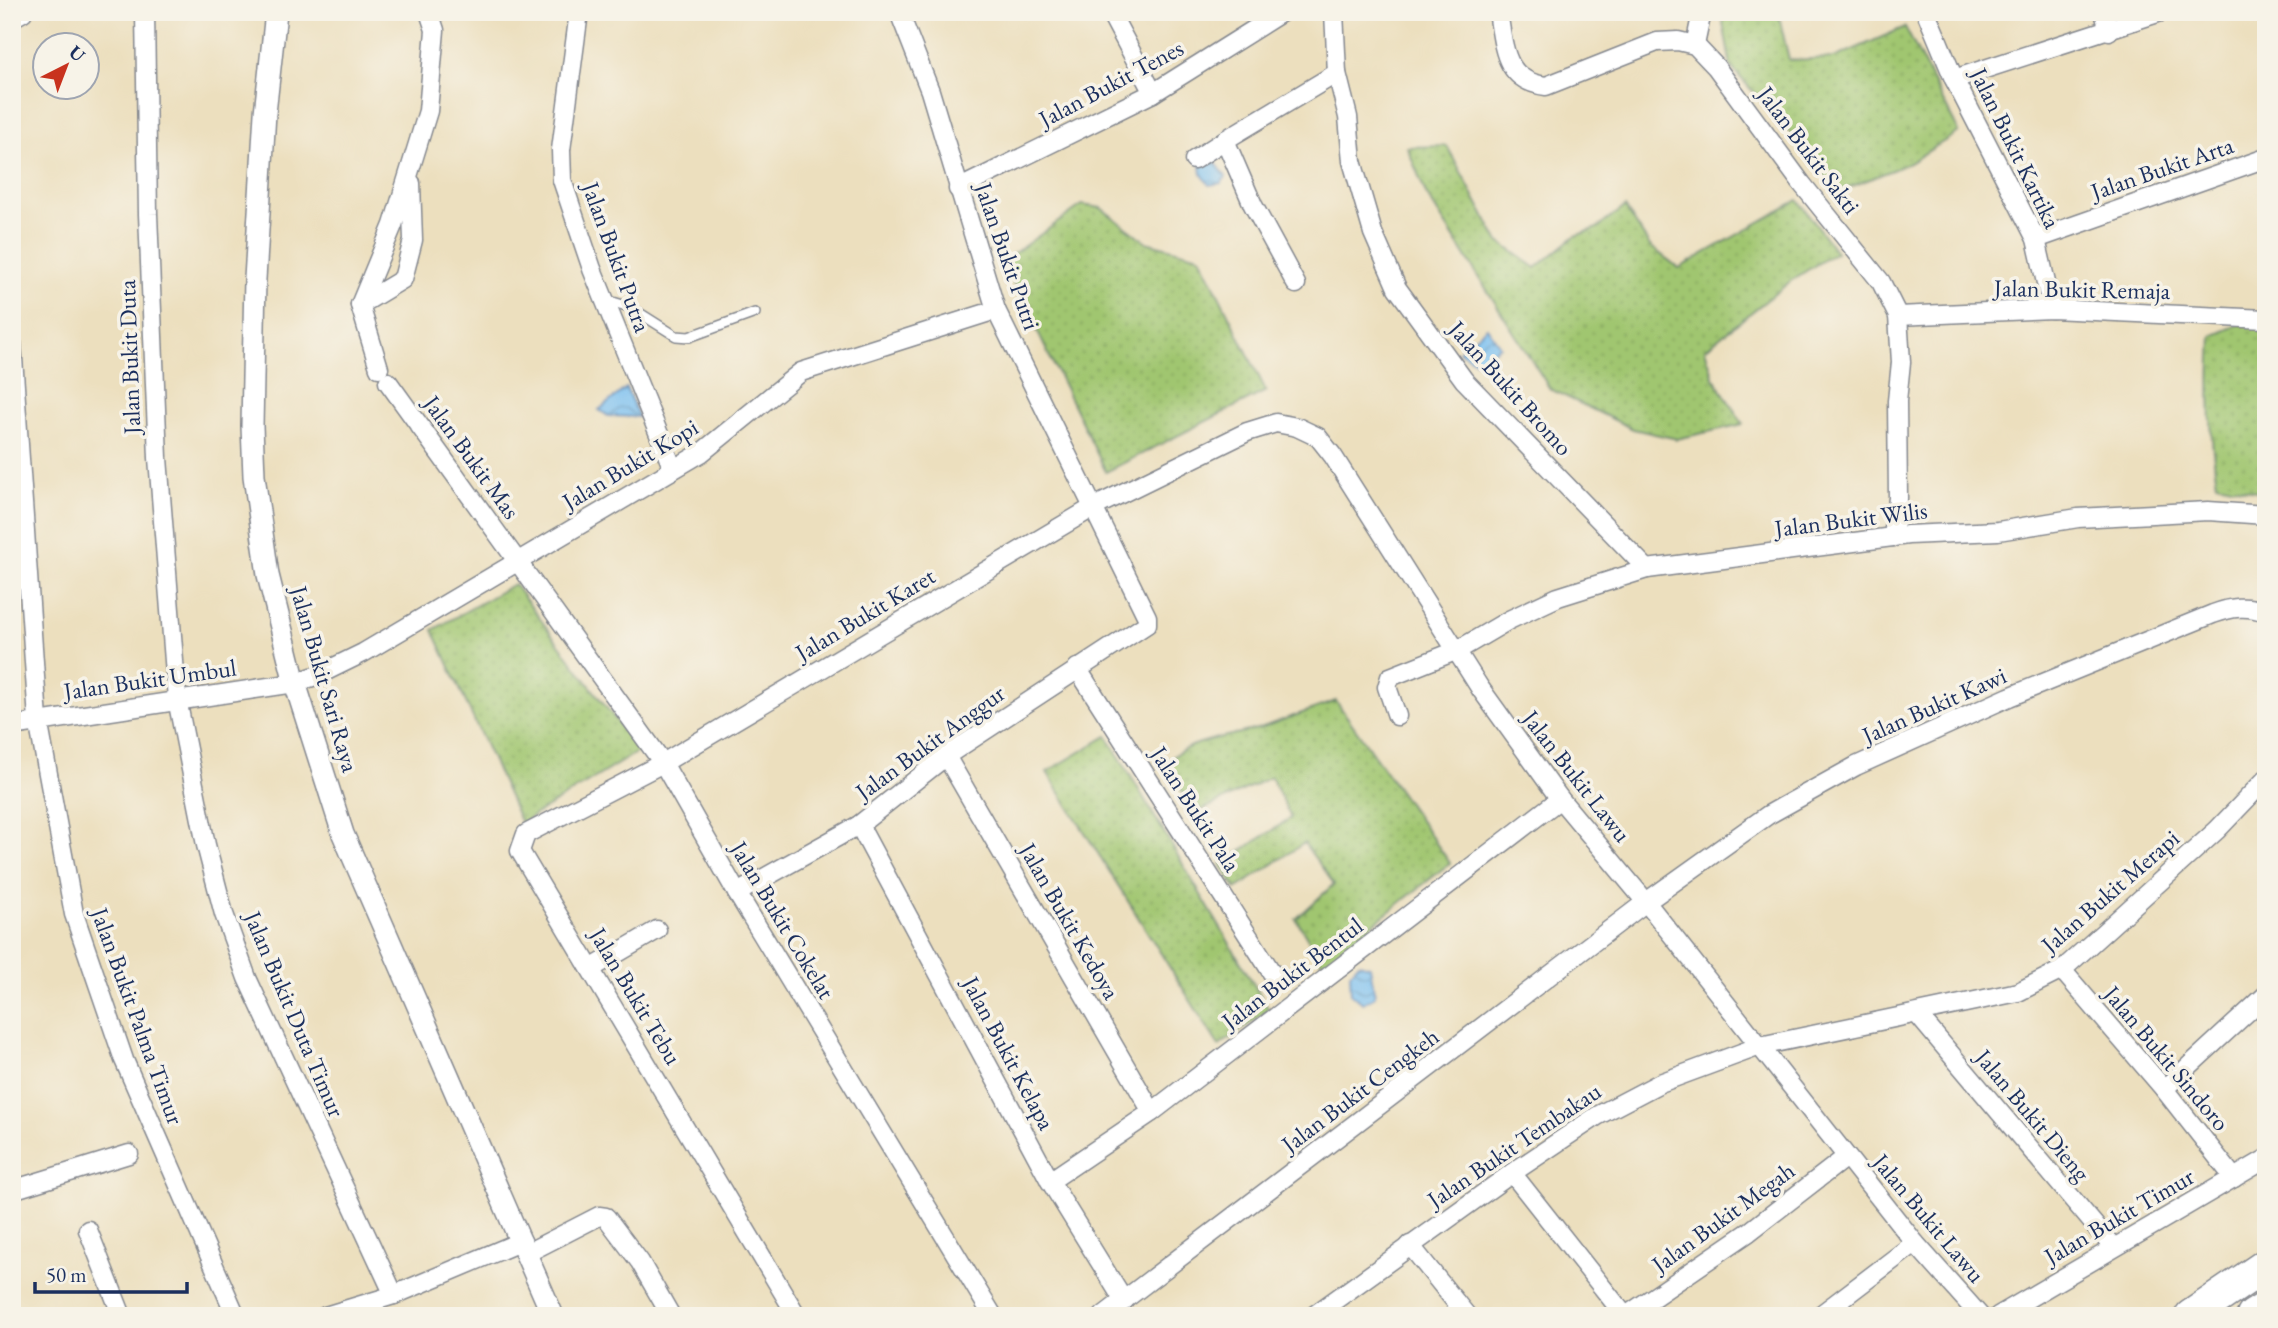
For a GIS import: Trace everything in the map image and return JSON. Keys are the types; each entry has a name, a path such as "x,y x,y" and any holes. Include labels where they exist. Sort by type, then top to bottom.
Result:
{"highway":[{"path":"2191,1316 2266,1265"},
{"path":"2253,1316 2266,1308"}],"street":[{"path":"12,18 23,12"},
{"name":"Jalan Bukit Duta","path":"145,12 152,331 158,458 177,699"},
{"name":"Jalan Bukit Sari Raya","path":"276,12 265,113 255,279 253,451 268,575 295,683 343,834 553,1316"},
{"path":"360,305 410,172 428,111 435,30 429,12"},
{"name":"Jalan Bukit Putra","path":"579,12 561,150 562,180 605,300 673,469"},
{"name":"Jalan Bukit Putri","path":"899,12 930,91 996,310 1147,617 1147,624"},
{"path":"1110,12 1153,93"},
{"name":"Jalan Bukit Tenes","path":"958,189 1153,93 1282,12"},
{"name":"Jalan Bukit Bromo","path":"1334,12 1337,73 1348,117 1352,161 1373,233 1397,288 1464,380 1647,569"},
{"path":"1498,12 1511,67 1520,78 1532,84 1546,86 1657,43 1678,41 1695,45 1702,12"},
{"name":"Jalan Bukit Kartika","path":"1926,12 1954,79 2036,239 2052,309"},
{"path":"2104,12 2109,31"},
{"path":"1954,79 2161,12"},
{"name":"Jalan Bukit Sakti","path":"1695,45 1716,67 1802,184 1881,282 1898,316 1901,362 1896,414 1898,498 1893,537"},
{"path":"1194,160 1337,73"},
{"path":"1225,140 1253,205 1296,284"},
{"name":"Jalan Bukit Arta","path":"2036,239 2266,158"},
{"path":"360,305 403,279 413,240 410,172"},
{"name":"Jalan Bukit Mas","path":"360,305 383,375 516,560"},
{"name":"Jalan Bukit Remaja","path":"1898,316 2052,309 2266,319"},
{"name":"Jalan Bukit Kopi","path":"295,683 363,653 673,469 722,438 801,372 996,310"},
{"name":"Jalan Bukit Palma Timur","path":"12,343 38,720 74,914 124,1060 236,1316"},
{"name":"Jalan Bukit Lawu","path":"1092,508 1247,432 1276,423 1318,437 1333,456 1480,688 1560,799 1646,902 1915,1243 1980,1316"},
{"name":"Jalan Bukit Karet","path":"663,763 1092,508"},
{"name":"Jalan Bukit Wilis","path":"1397,716 1387,687 1390,677 1458,650 1509,620 1558,597 1647,569 1893,537 1998,531 2078,518 2208,511 2266,515"},
{"name":"Jalan Bukit Cokelat","path":"516,560 663,763 737,893 993,1316"},
{"name":"Jalan Bukit Kawi","path":"1646,902 1768,814 1856,766 2009,697 2213,614 2231,608 2252,607 2266,612"},
{"name":"Jalan Bukit Anggur","path":"737,893 859,825 946,755 1147,624"},
{"name":"Jalan Bukit Pala","path":"1077,668 1274,976"},
{"name":"Jalan Bukit Umbul","path":"12,726 295,683"},
{"name":"Jalan Bukit Duta Timur","path":"177,699 206,845 224,915 247,978 394,1295"},
{"name":"Jalan Bukit Kedoya","path":"946,755 1152,1112"},
{"name":"Jalan Bukit Tebu","path":"663,763 526,834 520,851 797,1316"},
{"name":"Jalan Bukit Merapi","path":"1760,1046 2018,992 2062,970 2217,830 2266,779"},
{"name":"Jalan Bukit Bentul","path":"1050,1181 1152,1112 1560,799"},
{"name":"Jalan Bukit Kelapa","path":"859,825 1050,1181 1124,1301"},
{"name":"Jalan Bukit Cengkeh","path":"1103,1316 1646,902"},
{"path":"592,968 657,930"},
{"name":"Jalan Bukit Sindoro","path":"2062,970 2164,1089 2234,1178"},
{"path":"2164,1089 2266,995"},
{"name":"Jalan Bukit Dieng","path":"1917,1014 2113,1247"},
{"name":"Jalan Bukit Tembakau","path":"1313,1316 1512,1172 1597,1116 1660,1083 1760,1046"},
{"path":"12,1190 129,1154"},
{"name":"Jalan Bukit Megah","path":"1512,1172 1625,1316 1749,1232 1846,1157"},
{"name":"Jalan Bukit Timur","path":"1998,1316 2266,1158"},
{"path":"326,1316 394,1295 525,1247 598,1216 606,1217 640,1262 671,1316"},
{"path":"88,1230 122,1316"},
{"path":"1819,1316 1915,1243"},
{"path":"1410,1245 1466,1316"}],"lane":[{"path":"605,300 630,307 676,337 690,337 755,313"}],"green space":[{"path":"1721,12 1778,12 1789,60 1834,58 1905,27 1959,132 1909,163 1838,192 1794,137 1731,67"},
{"path":"1447,146 1498,241 1536,268 1575,236 1597,228 1625,207 1650,246 1679,268 1798,200 1836,252 1792,280 1705,349 1714,378 1743,424 1677,439 1633,429 1550,389 1426,194 1407,147"},
{"path":"1082,205 1101,208 1146,242 1200,256 1266,391 1106,472 1003,261"},
{"path":"2242,323 2266,327 2266,493 2217,483 2214,465 2210,410 2212,336"},
{"path":"514,584 639,751 521,823 433,630"},
{"path":"1336,701 1450,863 1323,964 1296,919 1334,884 1304,843 1236,889 1221,864 1291,818 1271,777 1200,811 1163,769 1170,759 1192,746 1260,728"},
{"path":"1107,736 1269,1010 1219,1046 1047,772"}],"water":[{"path":"1207,158 1213,159 1226,177 1221,183 1209,185 1202,174 1201,165"},
{"path":"1487,327 1500,346 1477,362 1459,351"},
{"path":"626,388 639,417 608,416 599,410"},
{"path":"1359,963 1370,966 1375,996 1363,1003 1351,994 1350,973"}]}
